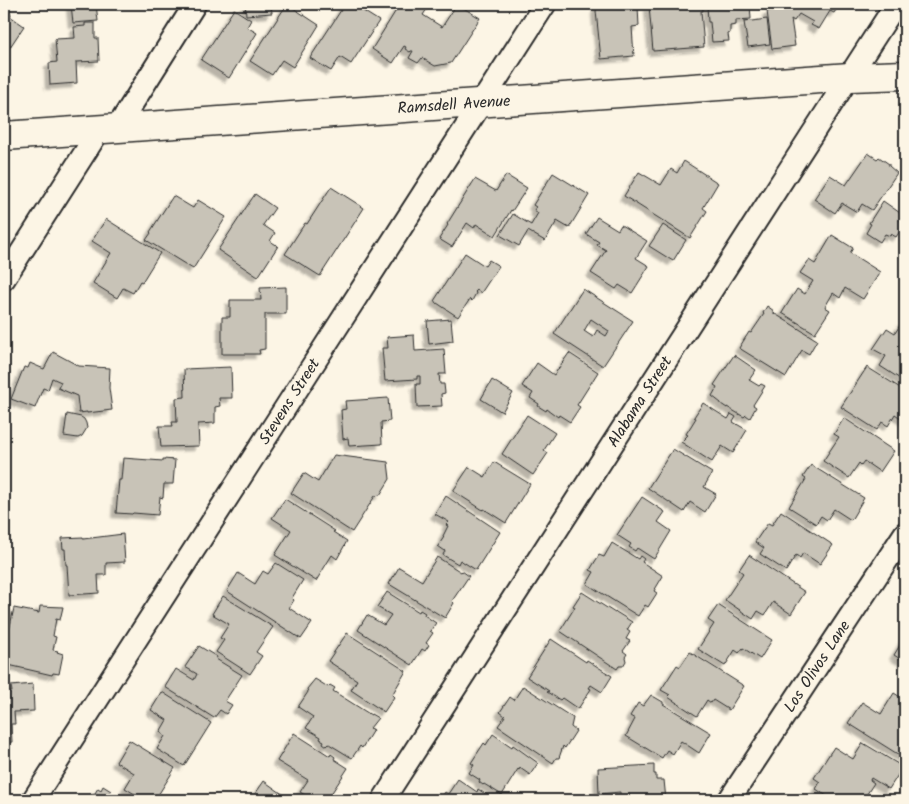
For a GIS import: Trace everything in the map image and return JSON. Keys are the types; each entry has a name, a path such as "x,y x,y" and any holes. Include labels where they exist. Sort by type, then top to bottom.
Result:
{"street":[{"path":"4,279 195,4"},
{"name":"Stevens Street","path":"33,800 545,4"},
{"name":"Alabama Street","path":"383,800 896,4"},
{"name":"Ramsdell Avenue","path":"4,136 850,77 905,75"},
{"name":"Los Olivos Lane","path":"729,800 905,533"}],"building":[{"path":"71,4 96,4 98,21 73,23"},
{"path":"245,4 271,4 272,13 246,15"},
{"path":"287,4 319,25 293,67 282,60 272,75 250,61"},
{"path":"345,4 355,4 361,7 360,9 379,21 351,64 340,57 331,71 310,58"},
{"path":"400,4 425,4 429,6 423,15 442,27 457,4 480,18 451,63 435,66 422,58 418,63 409,58 413,51 410,52 404,46 393,63 372,49"},
{"path":"598,4 629,4 627,7 638,7 639,26 632,27 634,56 601,59 596,11"},
{"path":"658,4 703,4 703,11 701,11 704,47 653,51 649,6 658,6"},
{"path":"707,4 750,4 751,19 736,20 736,25 730,26 729,41 712,42"},
{"path":"787,4 840,4 834,13 830,11 819,29 811,25 813,22 799,14 794,21 791,19 795,46 772,49 767,11 784,9"},
{"path":"4,9 24,26 4,56"},
{"path":"234,9 251,20 247,27 257,33 229,78 201,60"},
{"path":"767,19 770,44 748,47 744,22"},
{"path":"85,23 95,23 95,38 98,38 99,61 76,62 77,83 50,85 49,63 57,62 55,39 75,38 74,27 85,26"},
{"path":"868,153 877,159 879,157 897,173 872,210 862,204 857,212 842,203 835,213 814,199 830,175 846,185"},
{"path":"684,161 718,183 703,208 707,211 690,238 624,196 639,172 661,185 671,169 677,173"},
{"path":"553,173 589,195 569,228 557,221 545,241 528,231 519,246 500,235 513,214 531,225 538,213 534,210 536,207 533,205"},
{"path":"506,175 527,188 495,236 476,224 474,228 467,223 452,247 439,239 475,179 496,191"},
{"path":"331,187 364,208 320,276 285,254"},
{"path":"255,194 275,208 263,225 275,233 270,241 278,246 258,277 218,250"},
{"path":"173,196 193,208 198,200 226,217 193,269 146,240"},
{"path":"883,201 903,215 900,221 905,224 896,237 891,234 890,236 885,234 880,242 866,233 871,224 869,223"},
{"path":"597,217 618,230 621,225 647,241 636,258 649,266 632,293 619,285 616,289 591,273 606,250 597,245 599,242 586,234"},
{"path":"106,219 160,253 133,293 123,288 117,298 93,283 111,253 92,241"},
{"path":"663,225 686,240 673,261 649,246"},
{"path":"832,235 853,248 850,253 880,272 863,299 845,288 840,298 833,293 825,307 830,310 815,333 782,313 797,289 805,294 813,281 800,273 809,260 815,264"},
{"path":"465,253 485,266 489,260 499,266 481,293 477,290 475,292 472,301 470,299 458,317 434,301"},
{"path":"286,287 286,314 265,314 265,349 259,350 260,354 222,354 222,317 230,317 230,300 261,300 260,288"},
{"path":"583,289 633,321 603,366 554,334","holes":["591,319 609,331 606,336 597,330 593,337 584,331"]},
{"path":"767,306 774,311 772,312 817,340 809,354 802,350 786,377 739,348 764,314"},
{"path":"451,319 453,341 429,344 427,321"},
{"path":"903,321 905,323 905,382 880,366 886,356 873,349 887,328 895,333"},
{"path":"414,335 415,351 444,349 446,374 439,374 440,384 444,384 445,393 441,394 442,406 417,407 416,384 420,384 420,376 417,376 417,379 385,381 382,348 388,348 387,337"},
{"path":"53,352 79,366 110,368 109,388 112,410 79,413 77,396 58,388 61,382 52,378 48,390 43,388 35,408 11,399 24,367 28,368 30,363 44,369"},
{"path":"569,353 598,372 577,405 580,407 570,422 538,406 539,404 530,398 533,393 522,386 537,363 554,375"},
{"path":"734,355 756,370 749,380 759,386 761,384 765,386 753,405 756,407 750,418 727,408 712,396 717,387 714,385"},
{"path":"231,367 232,398 219,398 220,406 215,407 215,423 198,424 199,446 161,447 159,426 173,426 172,422 177,422 176,398 185,397 184,369"},
{"path":"867,367 905,391 905,421 895,414 888,426 882,422 877,430 841,407"},
{"path":"492,380 513,393 502,412 481,399"},
{"path":"388,398 390,421 381,422 382,444 349,446 348,438 343,439 341,410 346,409 345,401"},
{"path":"703,403 728,419 731,414 736,417 733,422 747,430 733,453 722,446 712,462 681,442 688,435 686,434"},
{"path":"67,414 84,419 87,428 82,436 78,438 64,436"},
{"path":"527,415 555,433 544,450 548,453 533,475 502,454"},
{"path":"844,418 894,451 880,472 864,461 861,465 859,463 849,478 823,461 839,437 834,434"},
{"path":"673,449 712,473 704,487 716,494 705,512 690,502 684,512 648,488"},
{"path":"334,455 388,462 390,479 380,495 375,496 352,532 291,493 304,473 318,482"},
{"path":"123,458 175,460 173,484 164,484 163,498 160,497 158,515 116,513"},
{"path":"494,462 530,484 506,523 453,491 469,467 485,477"},
{"path":"811,465 864,498 851,520 834,509 827,520 821,516 816,524 789,507 806,479 803,477"},
{"path":"446,496 500,532 476,570 460,560 458,564 443,555 445,551 438,546 444,537 448,526 446,525 449,522 435,514"},
{"path":"642,497 665,512 658,522 671,531 654,559 637,548 635,551 629,547 631,544 617,535"},
{"path":"285,499 335,531 333,532 347,541 337,559 332,555 316,581 275,555 291,530 272,518"},
{"path":"781,511 833,545 820,564 803,553 800,558 796,555 786,571 760,554 764,548 755,542 768,523 772,525"},
{"path":"123,534 125,562 106,563 106,575 98,575 99,593 69,595 67,565 62,538 83,537 83,539"},
{"path":"612,543 638,559 640,556 644,559 642,562 663,576 654,591 657,593 648,607 645,605 638,616 587,584 594,572 590,570 599,555 604,557"},
{"path":"749,555 805,592 791,614 773,602 765,615 758,611 753,619 725,600 743,573 739,570"},
{"path":"437,557 469,576 452,601 454,603 445,618 389,584 399,567 422,581"},
{"path":"276,563 303,580 292,598 294,600 289,608 312,623 301,639 227,591 238,573 255,584 263,571 268,574"},
{"path":"387,592 419,612 420,610 425,613 424,615 436,623 430,631 433,633 426,643 429,645 425,651 422,649 412,665 358,630 367,615 384,625 391,615 377,607"},
{"path":"582,592 632,622 627,630 630,632 626,639 630,641 623,651 627,654 623,666 619,666 617,669 560,631"},
{"path":"223,596 273,627 256,652 262,656 250,674 216,652 224,640 220,638 229,624 212,614"},
{"path":"718,605 772,640 760,659 743,648 739,653 735,650 725,666 698,649 714,624 708,620"},
{"path":"40,606 63,607 60,620 56,619 53,636 56,637 53,650 63,654 59,674 53,673 52,675 4,664 4,635 8,635 14,608 39,613"},
{"path":"347,633 406,671 392,695 394,697 384,712 351,690 357,680 328,661"},
{"path":"905,637 905,662 894,655"},
{"path":"551,639 586,662 587,660 612,676 602,692 591,685 589,688 591,689 578,709 562,698 560,700 547,692 549,691 527,677"},
{"path":"199,646 242,675 225,701 232,705 226,714 220,710 214,718 165,687 176,669 194,680 197,674 185,667"},
{"path":"690,652 744,686 729,710 713,700 711,703 707,700 697,716 668,697 670,695 661,690 677,665 680,667"},
{"path":"315,679 328,687 330,685 335,688 333,691 378,718 370,728 373,730 362,748 360,746 352,758 329,744 327,746 320,739 321,737 306,728 313,717 298,707 308,692 307,689"},
{"path":"33,684 34,711 14,712 15,724 11,724 12,742 4,743 4,694 12,692 11,686"},
{"path":"523,686 573,718 571,727 576,731 565,748 563,746 559,758 556,758 553,763 498,726 505,716 500,712 510,697 514,700"},
{"path":"162,692 211,723 184,766 157,749 165,736 160,732 167,720 151,710"},
{"path":"894,693 905,700 904,758 848,723 862,702 881,714"},
{"path":"651,695 711,733 699,753 681,741 673,754 667,750 662,758 626,736 635,719 630,716 638,703 643,706"},
{"path":"294,733 330,756 331,754 335,757 334,759 348,768 327,800 313,800 300,792 308,780 277,761"},
{"path":"493,734 512,747 513,745 538,763 530,775 520,768 518,769 502,795 483,785 479,782 480,780 469,773 474,765 471,763 484,743 486,745"},
{"path":"129,740 175,768 155,800 144,800 125,788 134,773 116,762"},
{"path":"863,743 903,767 889,789 871,778 870,780 874,783 863,800 833,800 816,789 820,782 814,778 834,747 853,759"},
{"path":"654,765 656,780 664,780 666,800 620,800 620,792 599,794 598,768"},
{"path":"458,779 477,792 478,789 494,800 440,800 445,792 448,794"},
{"path":"264,781 291,800 251,800"},
{"path":"103,786 111,791 109,794 118,800 91,800 98,788 101,790"}]}
